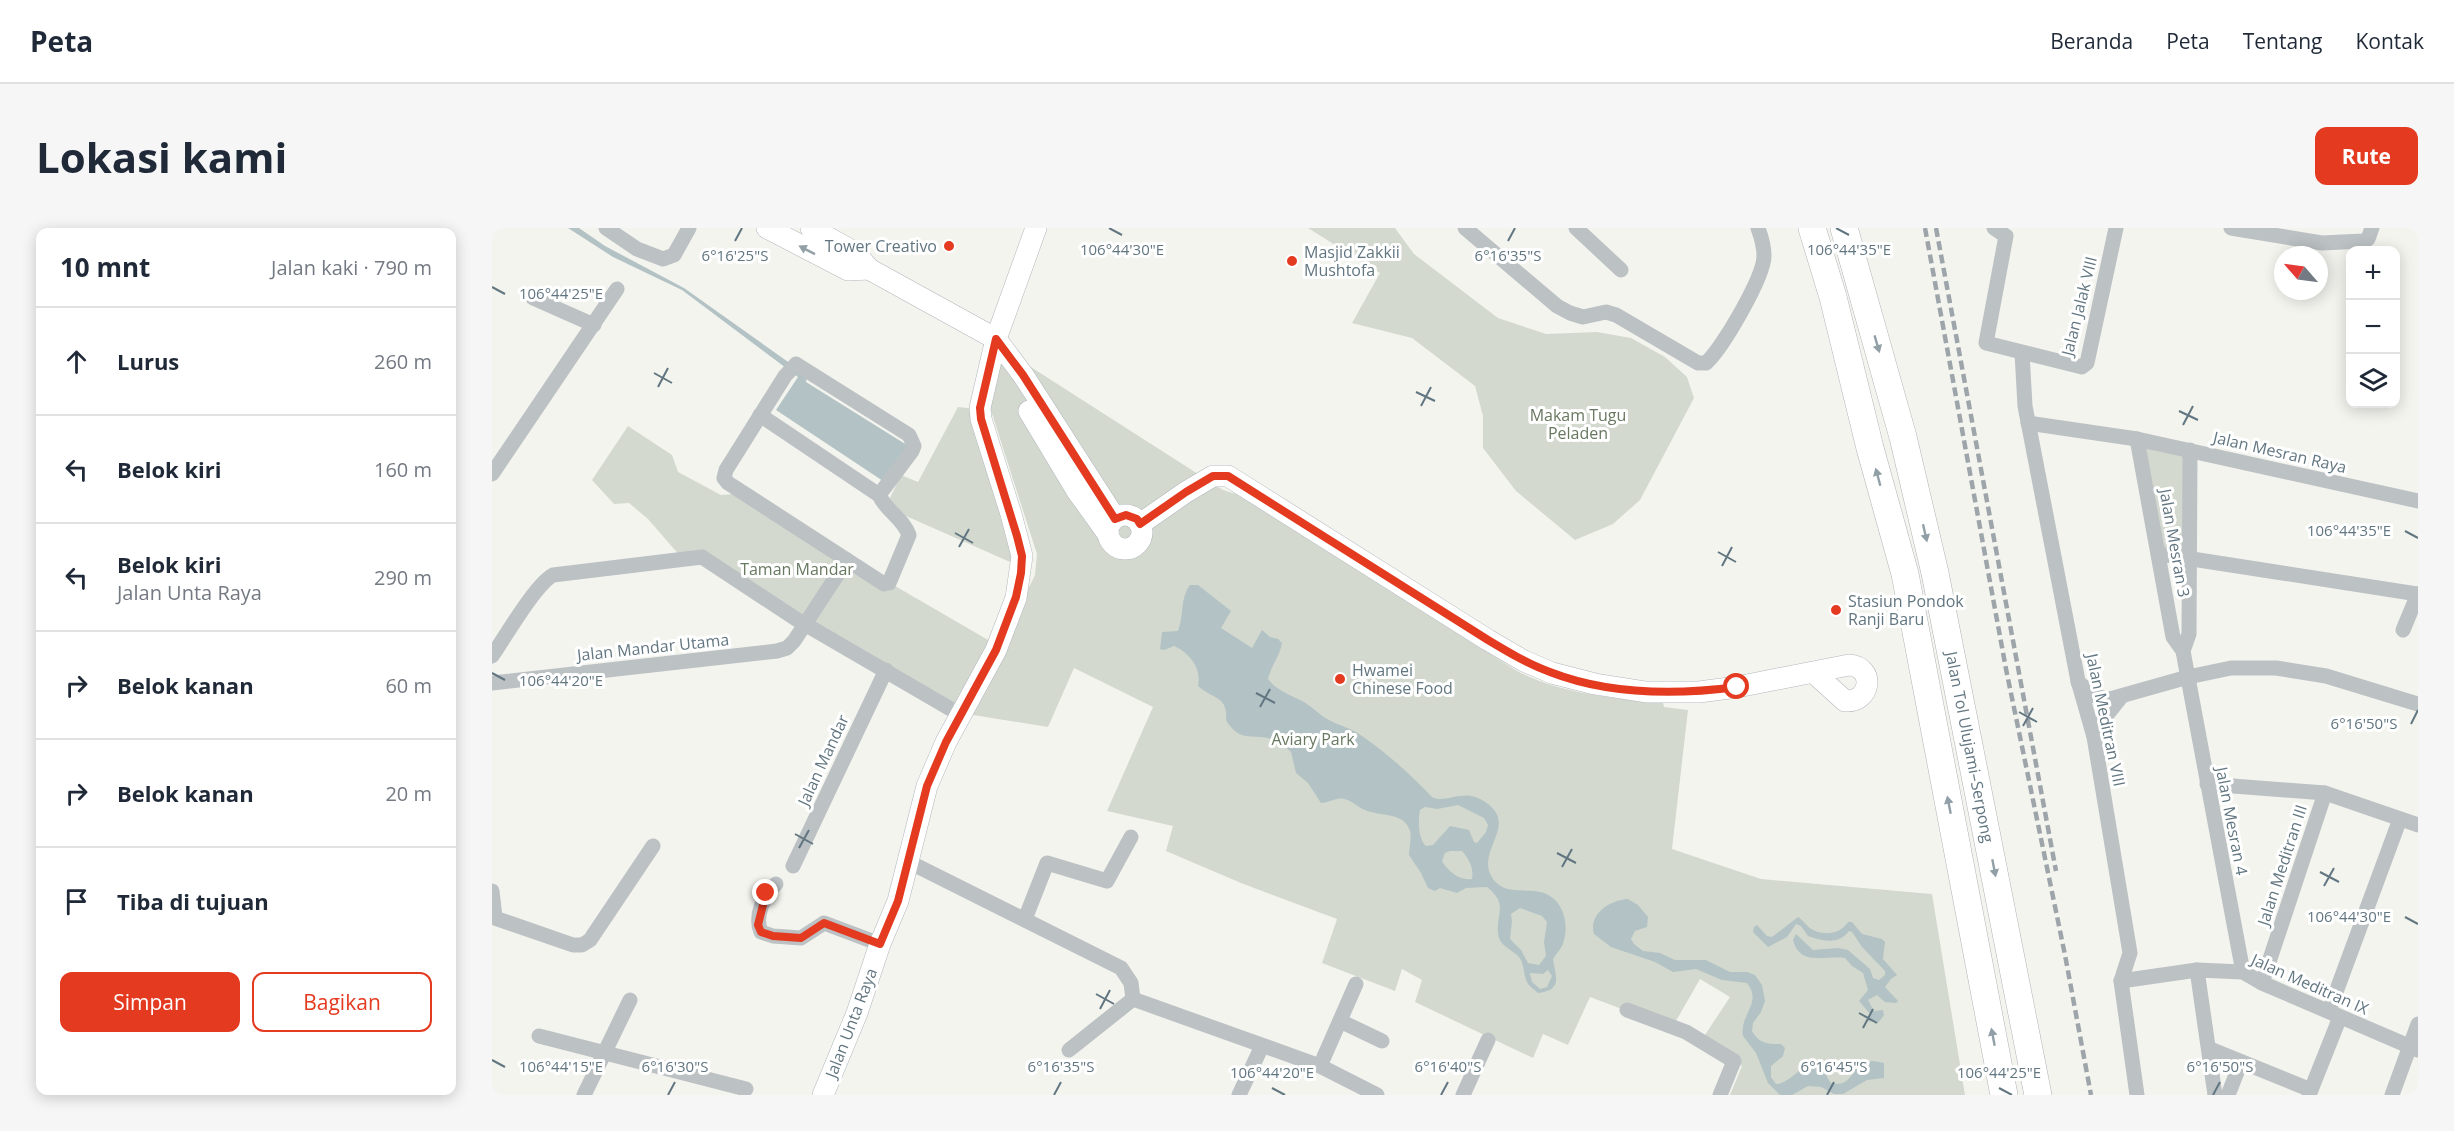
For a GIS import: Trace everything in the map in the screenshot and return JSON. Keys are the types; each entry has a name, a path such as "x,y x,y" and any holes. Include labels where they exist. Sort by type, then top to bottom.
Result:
{"highway":[{"name":"Jalan Tol Ulujami–Serpong","path":"1812,228 1833,297 1905,574 2004,1095"},
{"name":"Jalan Tol Ulujami–Serpong","path":"1844,228 1903,436 1935,573 2038,1095"}],"street":[{"path":"606,228 637,249 663,260 674,255 689,228"},
{"path":"767,228 848,270 868,269"},
{"path":"811,228 856,253 868,269 996,339 1009,378 1077,491 1112,526"},
{"name":"Jalan Unta Raya","path":"823,1095 857,1013 880,944 898,901 927,786 946,742 1002,636 1016,597 1022,556 981,419 980,408 996,339 1036,228"},
{"path":"1465,228 1557,306 1583,317 1606,312 1616,315 1698,363 1706,363 1723,344 1754,286 1764,257 1758,228"},
{"path":"1576,228 1621,270"},
{"path":"1994,228 2006,236 1986,343 2022,353"},
{"name":"Jalan Jalak VIII","path":"2022,353 2086,367 2116,228"},
{"path":"2231,228 2258,230 2322,243 2359,242 2368,239 2372,230"},
{"path":"492,474 617,290"},
{"path":"533,298 594,325"},
{"name":"Jalan Meditran VIII","path":"2022,353 2023,390 2028,423 2078,681 2094,737 2130,953 2121,981 2137,1095"},
{"path":"760,415 879,495 882,502 906,526 909,536 892,578 889,583 884,584 728,483 724,478 726,470 760,415 791,369 810,372 909,435 914,446 912,451 879,495"},
{"name":"Jalan Mesran Raya","path":"2028,423 2137,439 2418,501"},
{"name":"Jalan Mesran 3","path":"2137,439 2160,554 2173,637 2183,651 2188,677"},
{"name":"Jalan Mesran 3","path":"2183,651 2189,634 2190,450"},
{"path":"1140,524 1213,476 1228,476 1488,640 1524,661 1552,673 1595,684 1646,692 1699,692 1737,687 1813,672 1855,666 1865,673 1868,685 1857,700 1845,701 1813,672"},
{"path":"1126,515 1137,519 1142,536 1135,546 1118,548 1110,540 1112,526 1126,515"},
{"path":"2160,554 2418,594 2403,630"},
{"path":"492,656 537,591 547,578 553,575 699,556 705,557 806,624 961,716"},
{"name":"Jalan Mandar Utama","path":"492,683 777,651 787,648 806,624 847,560"},
{"path":"1835,694 1832,688 1833,675 1843,667"},
{"path":"2078,681 2095,696 2110,699 2188,677 2231,668 2276,668 2326,676 2418,704"},
{"name":"Jalan Mandar","path":"793,866 886,670"},
{"name":"Jalan Mesran 4","path":"2188,677 2243,972"},
{"path":"2094,737 2098,726 2121,697"},
{"path":"2207,784 2325,793 2418,825"},
{"name":"Jalan Meditran III","path":"2262,983 2325,793"},
{"path":"2210,1049 2310,1093 2400,819"},
{"path":"1025,919 1047,863 1107,881 1131,837"},
{"path":"492,891 493,917 573,945 582,945 590,940 653,846"},
{"path":"909,862 1121,968 1131,983 1133,999"},
{"path":"776,884 766,893 762,905 758,925 761,932 773,936 801,938 824,923 880,944"},
{"path":"2197,970 2215,1095"},
{"name":"Jalan Meditran IX","path":"2121,981 2197,970 2243,972 2262,983 2414,1048"},
{"path":"1320,1066 1356,984"},
{"path":"1133,999 1320,1066 1348,1089 1377,1095"},
{"path":"1069,1050 1133,999"},
{"path":"584,1095 630,1000"},
{"path":"1627,1010 1686,1032 1734,1061 1720,1095"},
{"path":"1340,1022 1382,1041"},
{"path":"2392,1095 2414,1048 2418,1024"},
{"path":"539,1036 746,1089"},
{"path":"1463,1095 1488,1040"},
{"path":"1239,1095 1262,1046"},
{"path":"2228,1095 2241,1062"}],"green space":[{"name":"Makam Tugu Peladen","path":"1308,228 1395,228 1414,254 1498,318 1546,334 1597,332 1631,338 1665,357 1687,377 1694,398 1640,500 1613,524 1575,540 1516,491 1483,448 1483,416 1475,386 1412,338 1352,323 1380,273"},
{"name":"Aviary Park","path":"998,346 1223,490 1242,496 1517,671 1570,690 1607,697 1663,703 1664,707 1688,710 1672,849 1761,879 1932,894 1965,1095 1730,1095 1742,1066 1701,1041 1730,997 1700,979 1672,1028 1590,997 1568,1045 1543,1034 1533,1058 1415,1002 1422,980 1402,969 1395,991 1322,963 1337,919 1241,883 1166,851 1173,826 1107,811 1153,707 1074,668 1048,727 967,714 1035,575 1037,554 987,398"},
{"path":"958,407 977,409 1026,569 906,516 889,500 901,475 918,482"},
{"name":"Taman Mandar","path":"628,426 672,455 678,472 721,495 746,493 850,559 810,621 705,554 681,557 648,519 629,503 614,504 592,480"},
{"path":"2141,441 2187,453 2184,554 2163,550"},
{"name":"Taman Mandar","path":"852,561 995,644 965,714 811,621"}],"shaded area":[{"path":"568,228 579,228 605,246 684,288 791,364 807,377 806,382 910,447 883,481 776,410 798,377 682,290 613,257"},
{"path":"1190,585 1198,585 1231,611 1221,628 1252,648 1262,630 1282,643 1268,679 1275,687 1306,703 1325,718 1362,736 1381,750 1432,797 1444,799 1472,796 1488,804 1496,813 1499,822 1488,859 1493,879 1509,889 1534,891 1548,895 1554,899 1563,912 1565,936 1562,946 1553,959 1556,981 1552,989 1538,993 1530,986 1526,981 1519,957 1500,941 1498,923 1500,906 1494,894 1487,887 1466,888 1457,893 1440,888 1435,891 1428,888 1409,855 1411,833 1403,820 1365,810 1344,799 1321,803 1308,783 1296,773 1291,752 1287,748 1274,740 1243,735 1232,728 1226,720 1225,707 1222,702 1198,686 1198,674 1190,657 1174,646 1164,650 1160,649 1162,632 1178,631","holes":["1458,805 1484,818 1488,825 1486,832 1477,843 1474,842 1469,830 1450,826 1433,845 1426,846 1420,834 1420,810 1425,807 1437,809","1462,851 1470,864 1472,879 1458,877 1451,872 1442,861 1445,853","1520,908 1542,916 1547,922 1544,942 1546,956 1539,965 1528,963 1521,950 1510,939 1511,914","1548,970 1552,976 1547,987 1540,989 1532,982 1530,973 1543,974"]},
{"path":"1628,899 1638,905 1648,917 1647,927 1635,931 1631,939 1643,951 1660,953 1675,960 1706,960 1730,972 1747,972 1755,975 1762,985 1765,1001 1753,1023 1752,1031 1761,1041 1781,1044 1785,1048 1783,1056 1771,1066 1771,1077 1776,1084 1788,1080 1811,1064 1821,1067 1831,1083 1845,1082 1858,1063 1873,1061 1884,1063 1884,1078 1867,1080 1843,1094 1834,1094 1821,1087 1808,1086 1792,1095 1780,1095 1768,1083 1756,1053 1743,1036 1744,1022 1753,997 1747,983 1722,980 1696,969 1673,972 1655,962 1611,947 1594,934 1594,920 1597,914 1614,902"},
{"path":"1798,917 1811,929 1823,933 1832,933 1841,929 1848,922 1852,922 1862,934 1882,939 1885,942 1883,959 1897,975 1885,987 1898,1001 1896,1003 1885,1002 1877,995 1868,1000 1874,1011 1883,1010 1884,1015 1878,1023 1867,1021 1870,1014 1859,1001 1868,990 1863,973 1845,958 1807,957 1796,948 1793,940 1796,934 1813,950 1838,948 1848,950 1870,969 1873,978 1879,980 1885,975 1885,971 1862,947 1852,932 1849,931 1835,940 1824,940 1808,936 1801,926 1796,924 1787,937 1768,947 1753,932 1757,925 1767,936 1772,937"}],"railway":[{"path":"1925,228 2006,669 2065,955 2091,1095"},
{"path":"1936,228 2056,871"}],"place":[{"name":"Tower Creativo","path":"949,246"},
{"name":"Masjid Zakkii Mushtofa","path":"1292,261"},
{"name":"Stasiun Pondok Ranji Baru","path":"1836,610"},
{"name":"Hwamei Chinese Food","path":"1340,679"}],"route":[{"path":"766,893 758,925 761,932 786,938 801,938 824,923 880,944 898,901 927,786 946,742 996,650 1016,597 1021,573 1022,556 1017,536 981,419 980,408 996,339 1023,375 1115,519 1120,516 1132,516 1140,524 1213,476 1228,476 1488,640 1524,661 1552,673 1595,684 1646,692 1699,692 1737,687"}]}
